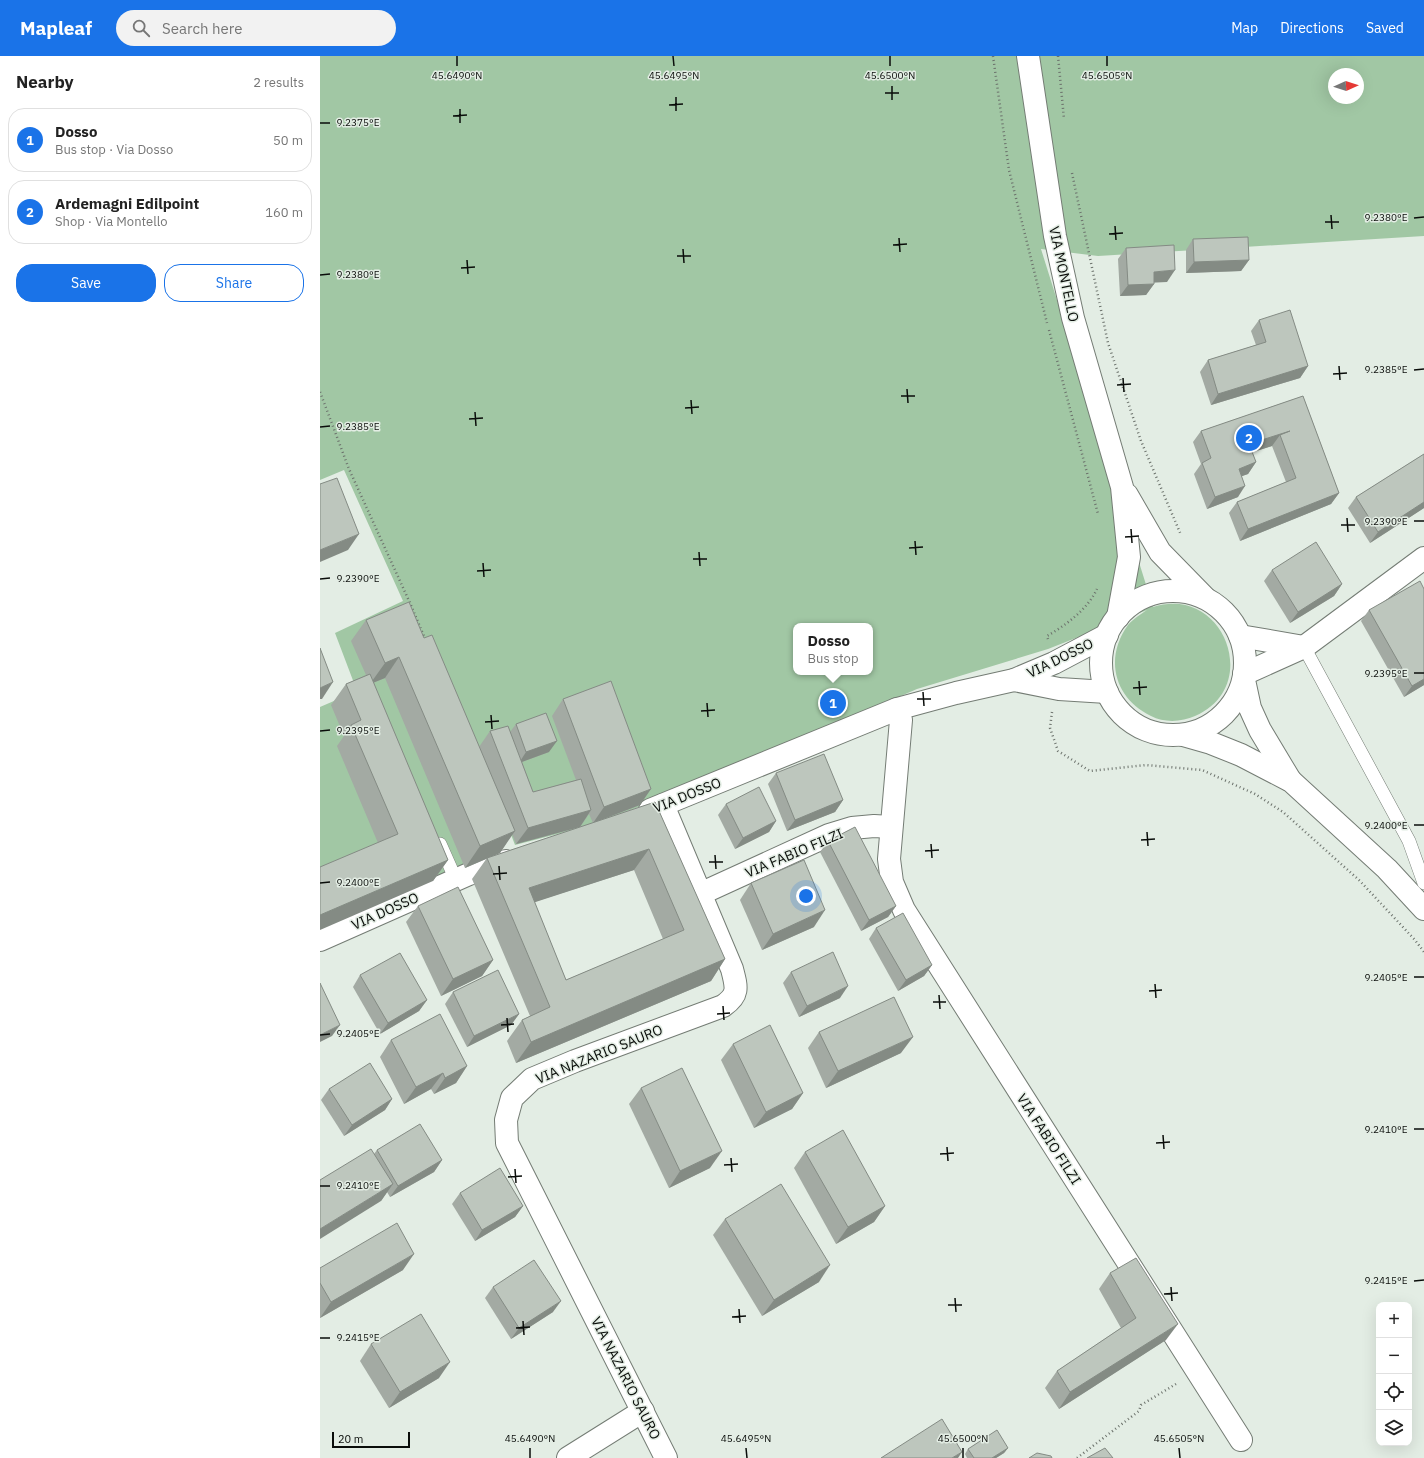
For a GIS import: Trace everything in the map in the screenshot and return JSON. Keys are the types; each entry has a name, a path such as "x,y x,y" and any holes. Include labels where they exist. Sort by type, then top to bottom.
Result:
{"street":[{"name":"VIA MONTELLO","path":"1028,56 1055,236 1073,318 1122,487 1130,552 1118,617"},
{"name":"VIA MONTELLO","path":"1122,487 1160,552 1204,598"},
{"path":"1244,677 1304,647 1424,558"},
{"path":"1181,591 1204,598 1219,607 1231,620 1240,636 1246,658 1244,677 1236,701 1221,718 1203,729 1182,735 1164,735 1152,732 1130,721 1117,708 1107,692 1102,674 1102,661 1107,635 1118,617 1136,601 1157,593 1181,591"},
{"name":"VIA DOSSO","path":"634,816 897,709 956,692 1014,680 1054,663 1107,635"},
{"path":"1240,636 1304,647"},
{"path":"1244,677 1250,708 1260,730 1291,781"},
{"name":"VIA DOSSO","path":"1014,680 1059,689 1107,692"},
{"name":"VIA FABIO FILZI","path":"897,709 901,720 889,859 892,882 904,910 1241,1440"},
{"path":"1182,735 1210,743 1242,755 1291,781 1386,869 1424,909"},
{"name":"VIA NAZARIO SAURO","path":"663,805 732,970 737,986 733,999 723,1006 575,1061 532,1079 512,1098 506,1120 507,1143 666,1458"},
{"name":"VIA FABIO FILZI","path":"700,894 829,835 852,828 874,826 891,827"},
{"name":"VIA DOSSO","path":"320,940 456,880 526,854"},
{"path":"568,1458 643,1411"}],"lane":[{"path":"1304,647 1409,841 1424,884"},
{"path":"434,830 456,880"}],"path":[{"path":"1058,56 1065,124"},
{"path":"1072,170 1108,343 1141,441 1181,535"},
{"path":"320,392 349,469 410,603 428,647"},
{"path":"1077,1458 1139,1412 1141,1405 1197,1370"}],"green space":[{"path":"320,56 1424,56 1424,236 1098,256 1041,249 1153,607 1178,604 1199,610 1215,624 1226,642 1230,663 1227,684 1216,702 1195,716 1173,721 1156,718 1138,708 1128,699 1121,688 1115,664 1116,651 1128,625 1147,610 1048,649 917,689 693,786 592,825 515,845 478,749 463,755 502,853 320,932 320,707 357,691 335,633 403,601 344,470 320,480"}],"building":[{"path":"1248,237 1249,260 1194,262 1193,239"},
{"path":"1174,245 1175,270 1154,272 1154,284 1128,285 1126,248"},
{"path":"1290,310 1308,366 1218,394 1208,360 1266,342 1259,320"},
{"path":"1303,396 1339,493 1248,529 1237,502 1296,478 1280,435 1290,431 1249,444 1256,462 1239,469 1245,486 1215,497 1202,463 1211,458 1201,431"},
{"path":"1424,454 1424,502 1378,532 1356,497"},
{"path":"337,478 359,534 320,550 320,484"},
{"path":"1316,542 1342,584 1298,612 1272,570"},
{"path":"1420,581 1424,589 1424,679 1412,686 1369,610"},
{"path":"409,602 424,638 432,635 515,831 480,846 399,657 385,663 366,620"},
{"path":"320,648 333,682 320,688"},
{"path":"370,674 448,860 320,915 320,867 398,834 351,725 361,720 346,684"},
{"path":"611,681 651,789 604,807 563,699"},
{"path":"546,713 557,741 526,752 516,724"},
{"path":"508,726 533,792 581,779 591,810 528,828 490,731"},
{"path":"824,754 843,800 795,820 776,773"},
{"path":"759,787 776,821 743,838 726,804"},
{"path":"655,802 725,959 531,1042 522,1020 550,1007 487,858","holes":["649,849 684,930 566,980 529,888"]},
{"path":"855,827 896,906 869,920 828,841"},
{"path":"804,860 825,910 773,934 751,883"},
{"path":"458,887 493,960 453,979 418,906"},
{"path":"903,913 932,965 906,980 876,928"},
{"path":"833,952 848,986 807,1006 791,972"},
{"path":"400,953 427,1000 388,1023 360,975"},
{"path":"498,970 519,1014 474,1036 453,992"},
{"path":"320,983 340,1025 320,1035"},
{"path":"894,997 913,1037 838,1071 819,1032"},
{"path":"440,1014 467,1066 445,1078 443,1073 416,1087 391,1040"},
{"path":"770,1025 803,1093 766,1112 733,1044"},
{"path":"370,1063 392,1099 352,1125 329,1089"},
{"path":"682,1068 722,1151 680,1171 641,1088"},
{"path":"420,1124 442,1160 398,1186 377,1150"},
{"path":"843,1130 885,1206 848,1227 805,1152"},
{"path":"371,1149 393,1184 320,1229 320,1180"},
{"path":"500,1168 523,1206 482,1230 460,1193"},
{"path":"781,1184 830,1265 774,1300 725,1219"},
{"path":"397,1223 414,1254 331,1302 320,1283 320,1268"},
{"path":"1136,1258 1178,1324 1070,1392 1057,1371 1136,1318 1110,1273"},
{"path":"534,1260 561,1301 519,1328 493,1287"},
{"path":"421,1314 450,1362 400,1392 371,1344"},
{"path":"942,1419 962,1452 952,1458 881,1458"},
{"path":"997,1430 1008,1448 992,1458 974,1458 968,1449"},
{"path":"1105,1448 1113,1458 1087,1458"},
{"path":"1037,1453 1051,1456 1052,1458 1029,1458"}],"place":[{"name":"Ardemagni Edilpoint","path":"1249,438"},
{"name":"Dosso","path":"833,703"}]}
